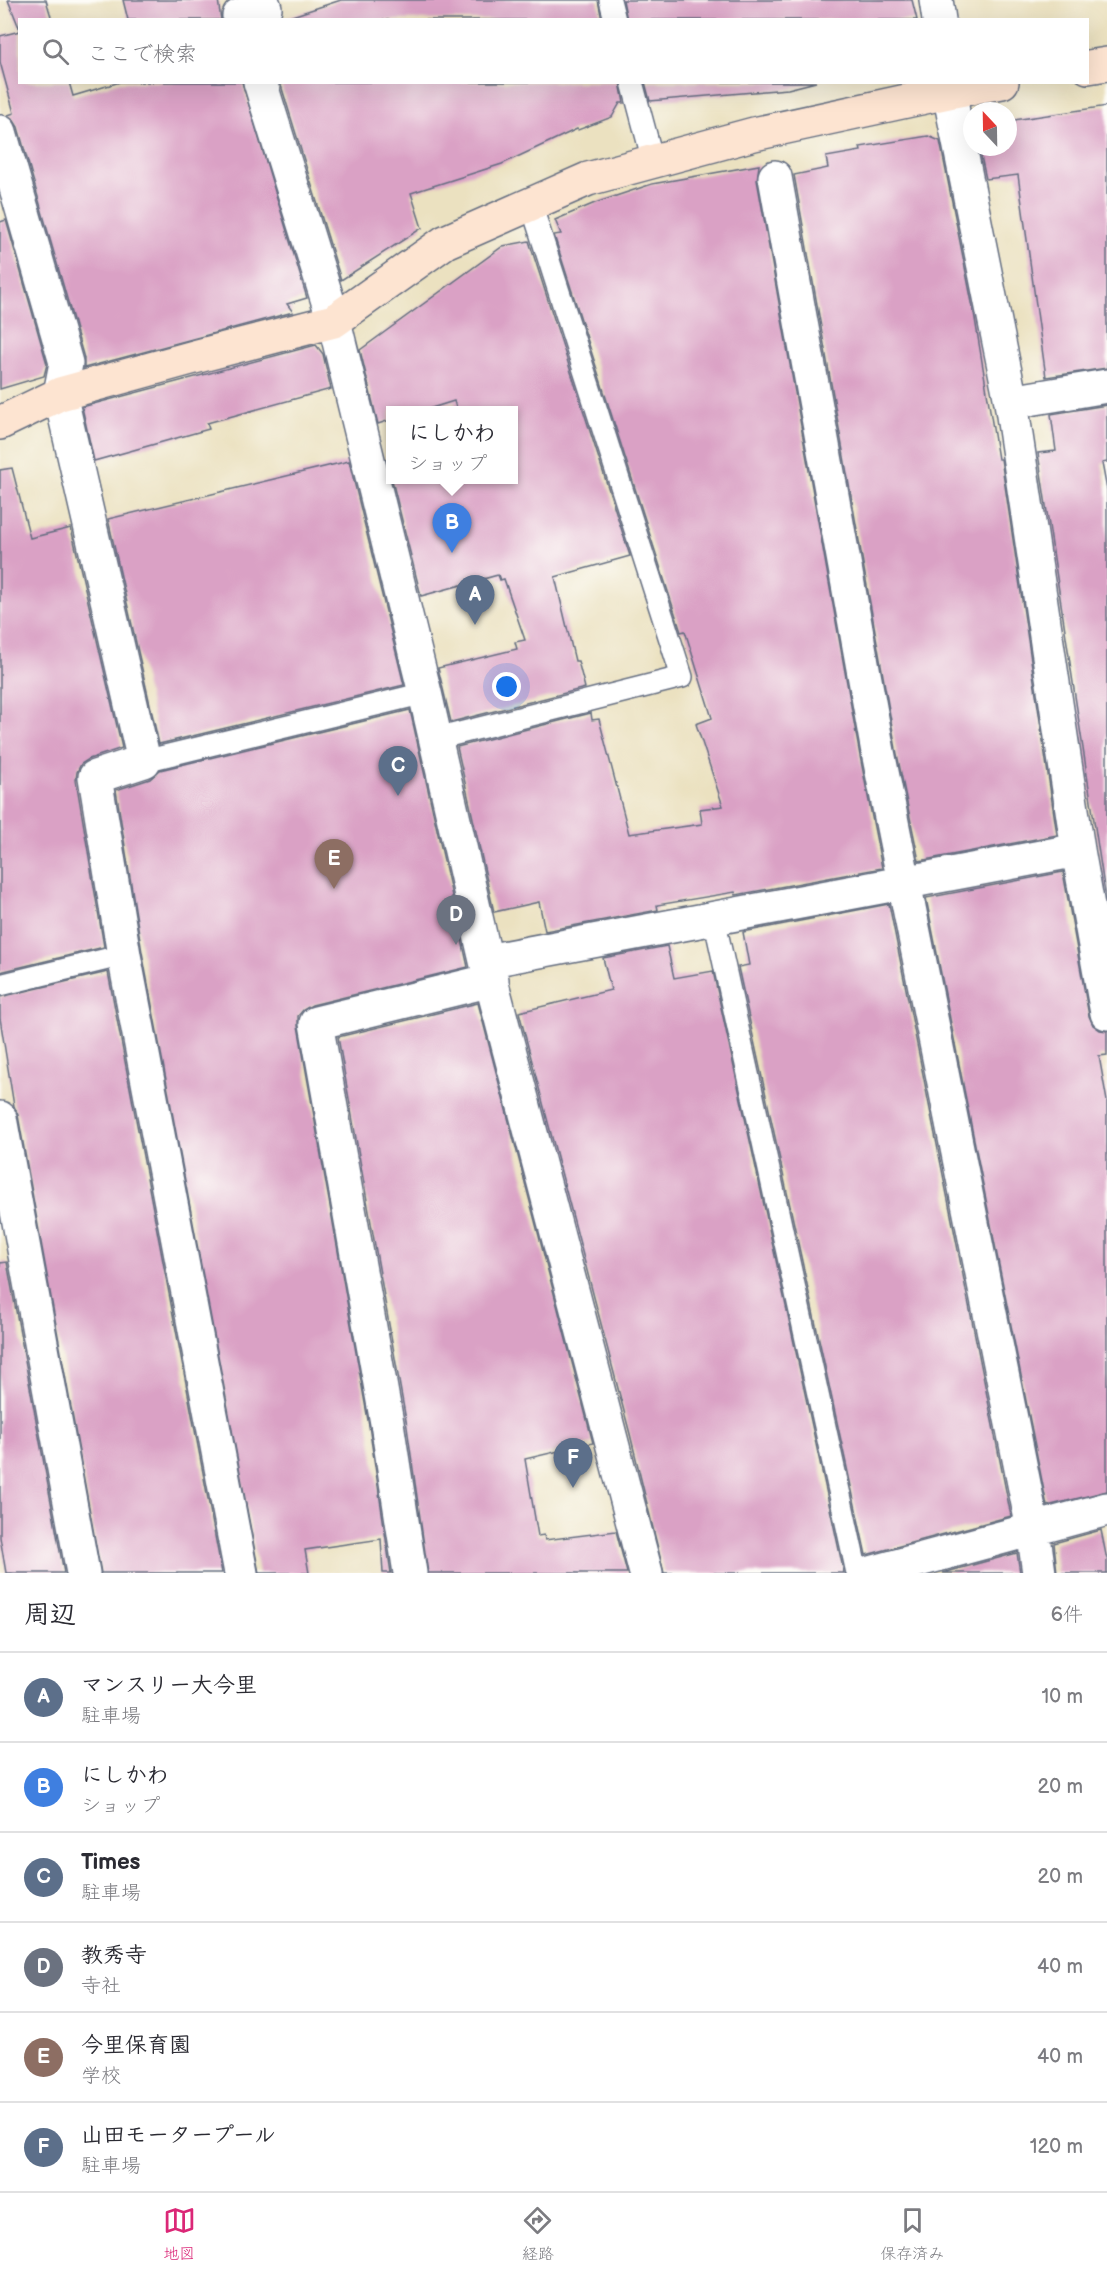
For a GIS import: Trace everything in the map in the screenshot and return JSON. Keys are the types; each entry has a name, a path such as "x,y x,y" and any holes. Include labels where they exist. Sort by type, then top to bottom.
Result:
{"street":[{"path":"240,18 239,16 265,8 262,0"},
{"path":"936,0 939,18"},
{"path":"1089,68 1107,64"},
{"path":"261,84 334,321 436,738 489,970 646,1573"},
{"path":"0,423 60,394 334,321 446,242 588,178 754,134 948,87 980,84"},
{"path":"948,87 1011,402 1078,850 1107,1013"},
{"path":"0,132 66,363 60,394 144,761 95,777 124,955 242,1573"},
{"path":"775,177 878,752 1033,1529 1039,1573"},
{"path":"1011,402 1107,386"},
{"path":"410,1573 387,1423 316,1023 489,970 714,918 1078,850"},
{"path":"0,1118 12,1247 83,1573"},
{"path":"871,1573 1107,1509"}],"lane":[{"path":"610,0 614,18"},
{"path":"633,84 653,161"},
{"path":"436,738 682,677 531,204"},
{"path":"144,761 425,693"},
{"path":"714,918 857,1573"},
{"path":"0,985 124,955"}],"building":[{"path":"8,0 46,0 51,18 18,18 18,25"},
{"path":"123,0 218,0 221,18 128,18"},
{"path":"341,0 598,0 602,18 286,18"},
{"path":"623,0 912,0 916,18 627,18"},
{"path":"18,32 18,84 70,84 73,96 113,84 243,84 307,298 287,304 293,312 84,368 84,358 18,127 8,115 14,113 0,62 0,36"},
{"path":"281,84 620,84 624,103 620,103 612,117 577,129 502,164 411,193 422,228 341,280"},
{"path":"646,84 808,84 788,89 650,101"},
{"path":"1107,106 1107,368 1046,377 1018,175 986,179 981,156 1017,156 1017,120"},
{"path":"928,136 940,141 974,313 998,459 1001,459 1057,835 919,861 896,749 794,175 828,168 826,157 861,151 860,147"},
{"path":"759,165 757,180 882,868 736,895 735,892 657,905 658,910 545,931 539,902 494,912 457,747 591,713 592,720 599,719 629,834 702,824 700,809 723,806 696,724 712,718 685,631 681,632 554,235 561,234 555,220 595,203 652,184"},
{"path":"6,220 47,364 44,376 0,389 0,222"},
{"path":"529,241 630,556 555,577 575,661 578,661 585,688 451,722 438,668 517,649 515,642 525,640 504,579 500,580 498,575 421,596 393,484 518,484 518,406 456,406 454,401 438,406 386,406 386,421 378,424 360,350 503,246"},
{"path":"316,345 323,354 331,389 207,423 209,429 94,461 82,407"},
{"path":"1107,405 1107,462 1102,463 1107,490 1107,906 1038,453 1056,451 1051,414"},
{"path":"349,461 404,685 159,744 108,519"},
{"path":"12,468 30,538 71,528 122,748 81,764 76,780 104,947 0,972 0,470"},
{"path":"410,710 468,967 312,1005 298,1016 369,1426 391,1573 383,1573 381,1539 305,1550 309,1573 259,1573 142,952 116,790 150,779 160,770"},
{"path":"1063,872 1089,1016 1093,1025 1100,1030 1107,1031 1107,1055 1099,1056 1107,1101 1107,1491 1047,1506 926,898"},
{"path":"889,904 1011,1516 866,1555 738,967 749,965 743,932"},
{"path":"667,946 674,978 713,971 844,1573 664,1573 630,1434 519,1012 611,990 603,958"},
{"path":"108,972 222,1573 101,1573 18,1115 14,1106 0,1018 0,997"},
{"path":"478,1003 593,1443 525,1459 538,1536 544,1535 545,1540 616,1531 627,1573 428,1573 406,1420 338,1037"},
{"path":"7,1262 64,1573 6,1573 0,1537 0,1263"},
{"path":"1101,1530 1107,1573 1057,1573 1054,1543"},
{"path":"1017,1553 1020,1573 943,1573"}],"place":[{"name":"にしかわ","path":"452,553"},
{"name":"マンスリー大今里","path":"475,625"},
{"name":"Times","path":"398,796"},
{"name":"今里保育園","path":"334,889"},
{"name":"教秀寺","path":"456,945"},
{"name":"山田モータープール","path":"573,1488"}]}
